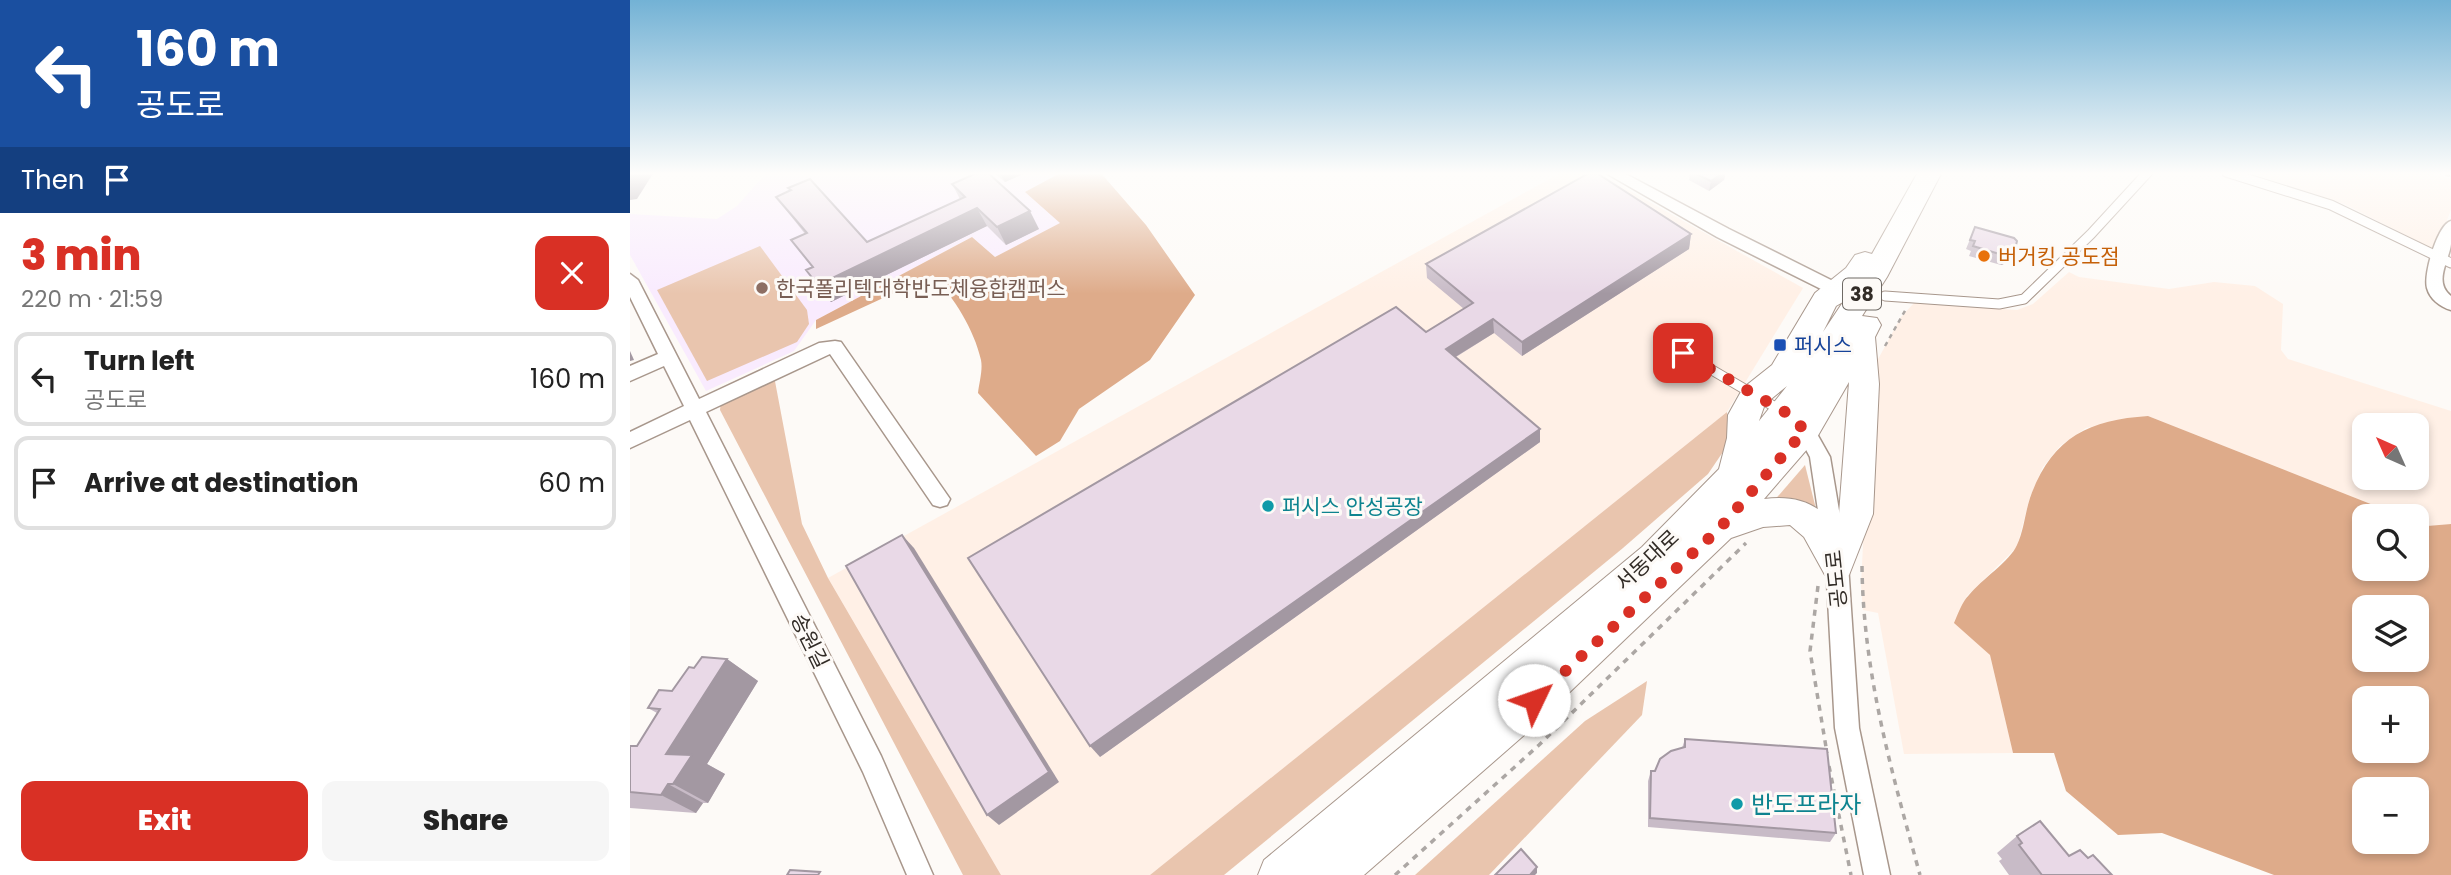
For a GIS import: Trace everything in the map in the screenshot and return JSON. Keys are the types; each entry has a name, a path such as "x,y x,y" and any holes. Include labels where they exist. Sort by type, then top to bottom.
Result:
{"main road":[{"path":"1782,413 1783,373 1806,337 1825,299 1839,291 1856,275 1884,230 1903,213"},
{"name":"서동대로","path":"1279,875 1654,557 1734,476 1782,413 1873,277 1909,213"},
{"name":"서동대로","path":"1332,875 1516,717 1720,528 1782,413 1871,343 1885,296 1928,213"},
{"path":"1840,565 1856,514 1864,384 1871,343"},
{"path":"1720,528 1763,511 1786,509 1810,519 1826,538 1840,565"}],"street":[{"path":"1686,213 1839,291"},
{"path":"2451,226 2446,252 2434,287 2439,296 2451,304"},
{"name":"송원길","path":"630,279 872,764 920,875"},
{"path":"630,440 825,348 835,347 940,499"},
{"path":"630,374 668,357"},
{"name":"공도로","path":"1782,413 1819,457 1840,565 1847,728 1877,875"}],"lane":[{"path":"1885,296 1999,304 2024,299 2110,213"},
{"path":"2350,213 2446,252"},
{"path":"1683,353 1782,413"}],"path":[{"path":"1871,343 1912,299"},
{"path":"1395,875 1538,745 1746,543 1756,539"},
{"path":"1851,875 1810,651 1840,565 1861,586 1866,640 1880,729 1920,875"}],"shaded area":[{"name":"한국폴리텍대학반도체융합캠퍼스","path":"726,213 1050,213 1061,223 995,257 972,237 816,320 794,351 706,391 630,255 630,214 717,219"},
{"path":"1049,213 1135,213 1195,295 1150,360 1079,409 1060,441 1036,456 978,393 981,364 974,337 956,304 933,275 816,329 816,320 972,237 995,257 1060,223"},
{"path":"1488,213 1669,213 1803,288 1727,412 1150,875 1001,875 828,578"},
{"path":"2361,213 2450,213 2435,250"},
{"path":"760,246 807,310 809,324 797,342 707,381 657,290"},
{"path":"2069,272 2079,277 2169,289 2214,282 2255,286 2283,304 2281,350 2288,359 2451,411 2451,524 2429,526 2429,504 2371,504 2148,416 2086,428 2060,446 2043,467 2030,497 2017,547 1966,597 1990,655 2013,753 1904,754 1878,613 1863,610 1861,586 1867,463 1877,361 1901,317 1914,303 2017,310 2033,304"},
{"path":"774,376 802,524 828,578 1001,875 963,875 720,410 721,401"},
{"path":"1727,412 1729,443 1708,474 1623,548 1224,875 1150,875"},
{"path":"2148,416 2371,504 2352,504 2352,581 2429,581 2429,526 2451,524 2451,875 2274,875 2162,833 2118,835 2066,791 2054,753 2013,753 1990,655 1954,623 1960,608 1974,589 2017,545 2030,498 2049,460 2074,436 2107,422"},
{"path":"1805,465 1819,521 1766,510"},
{"path":"1647,681 1642,715 1489,875 1415,875 1585,721"}],"building":[{"path":"790,213 841,213 867,242 931,213 967,213 818,285 806,270 813,267 791,240 807,233"},
{"path":"982,213 1026,213 997,227"},
{"name":"퍼시스 안성공장","path":"1518,213 1658,213 1691,234 1522,342 1493,319 1446,349 1540,429 1090,746 968,558 1396,307 1426,332 1473,303 1426,264"},
{"path":"1975,227 2014,238 2017,241 2014,253 2006,256 1973,246 1975,241 1970,240"},
{"path":"902,535 1049,772 987,815 846,566"},
{"path":"702,657 727,659 666,754 692,755 673,784 668,784 661,795 630,792 630,746 637,746 660,709 648,708 659,690 672,691 689,667 694,668"},
{"name":"반도프라자","path":"1685,739 1827,749 1836,833 1650,818 1651,771 1655,771 1660,759 1671,751 1685,747"},
{"path":"2040,821 2069,856 2080,850 2088,858 2093,855 2112,875 2042,875 2019,845 2022,843 2017,836"},
{"path":"1521,849 1537,867 1530,875 1495,875"},
{"path":"790,870 820,872 818,875 787,875"}],"place":[{"name":"버거킹 공도점","path":"1984,256"},
{"name":"한국폴리텍대학반도체융합캠퍼스","path":"762,288"},
{"name":"퍼시스","path":"1780,345"},
{"name":"퍼시스 안성공장","path":"1268,506"},
{"name":"반도프라자","path":"1737,804"}],"route":[{"path":"1534,700 1703,545 1805,430 1785,412 1683,353"}]}
